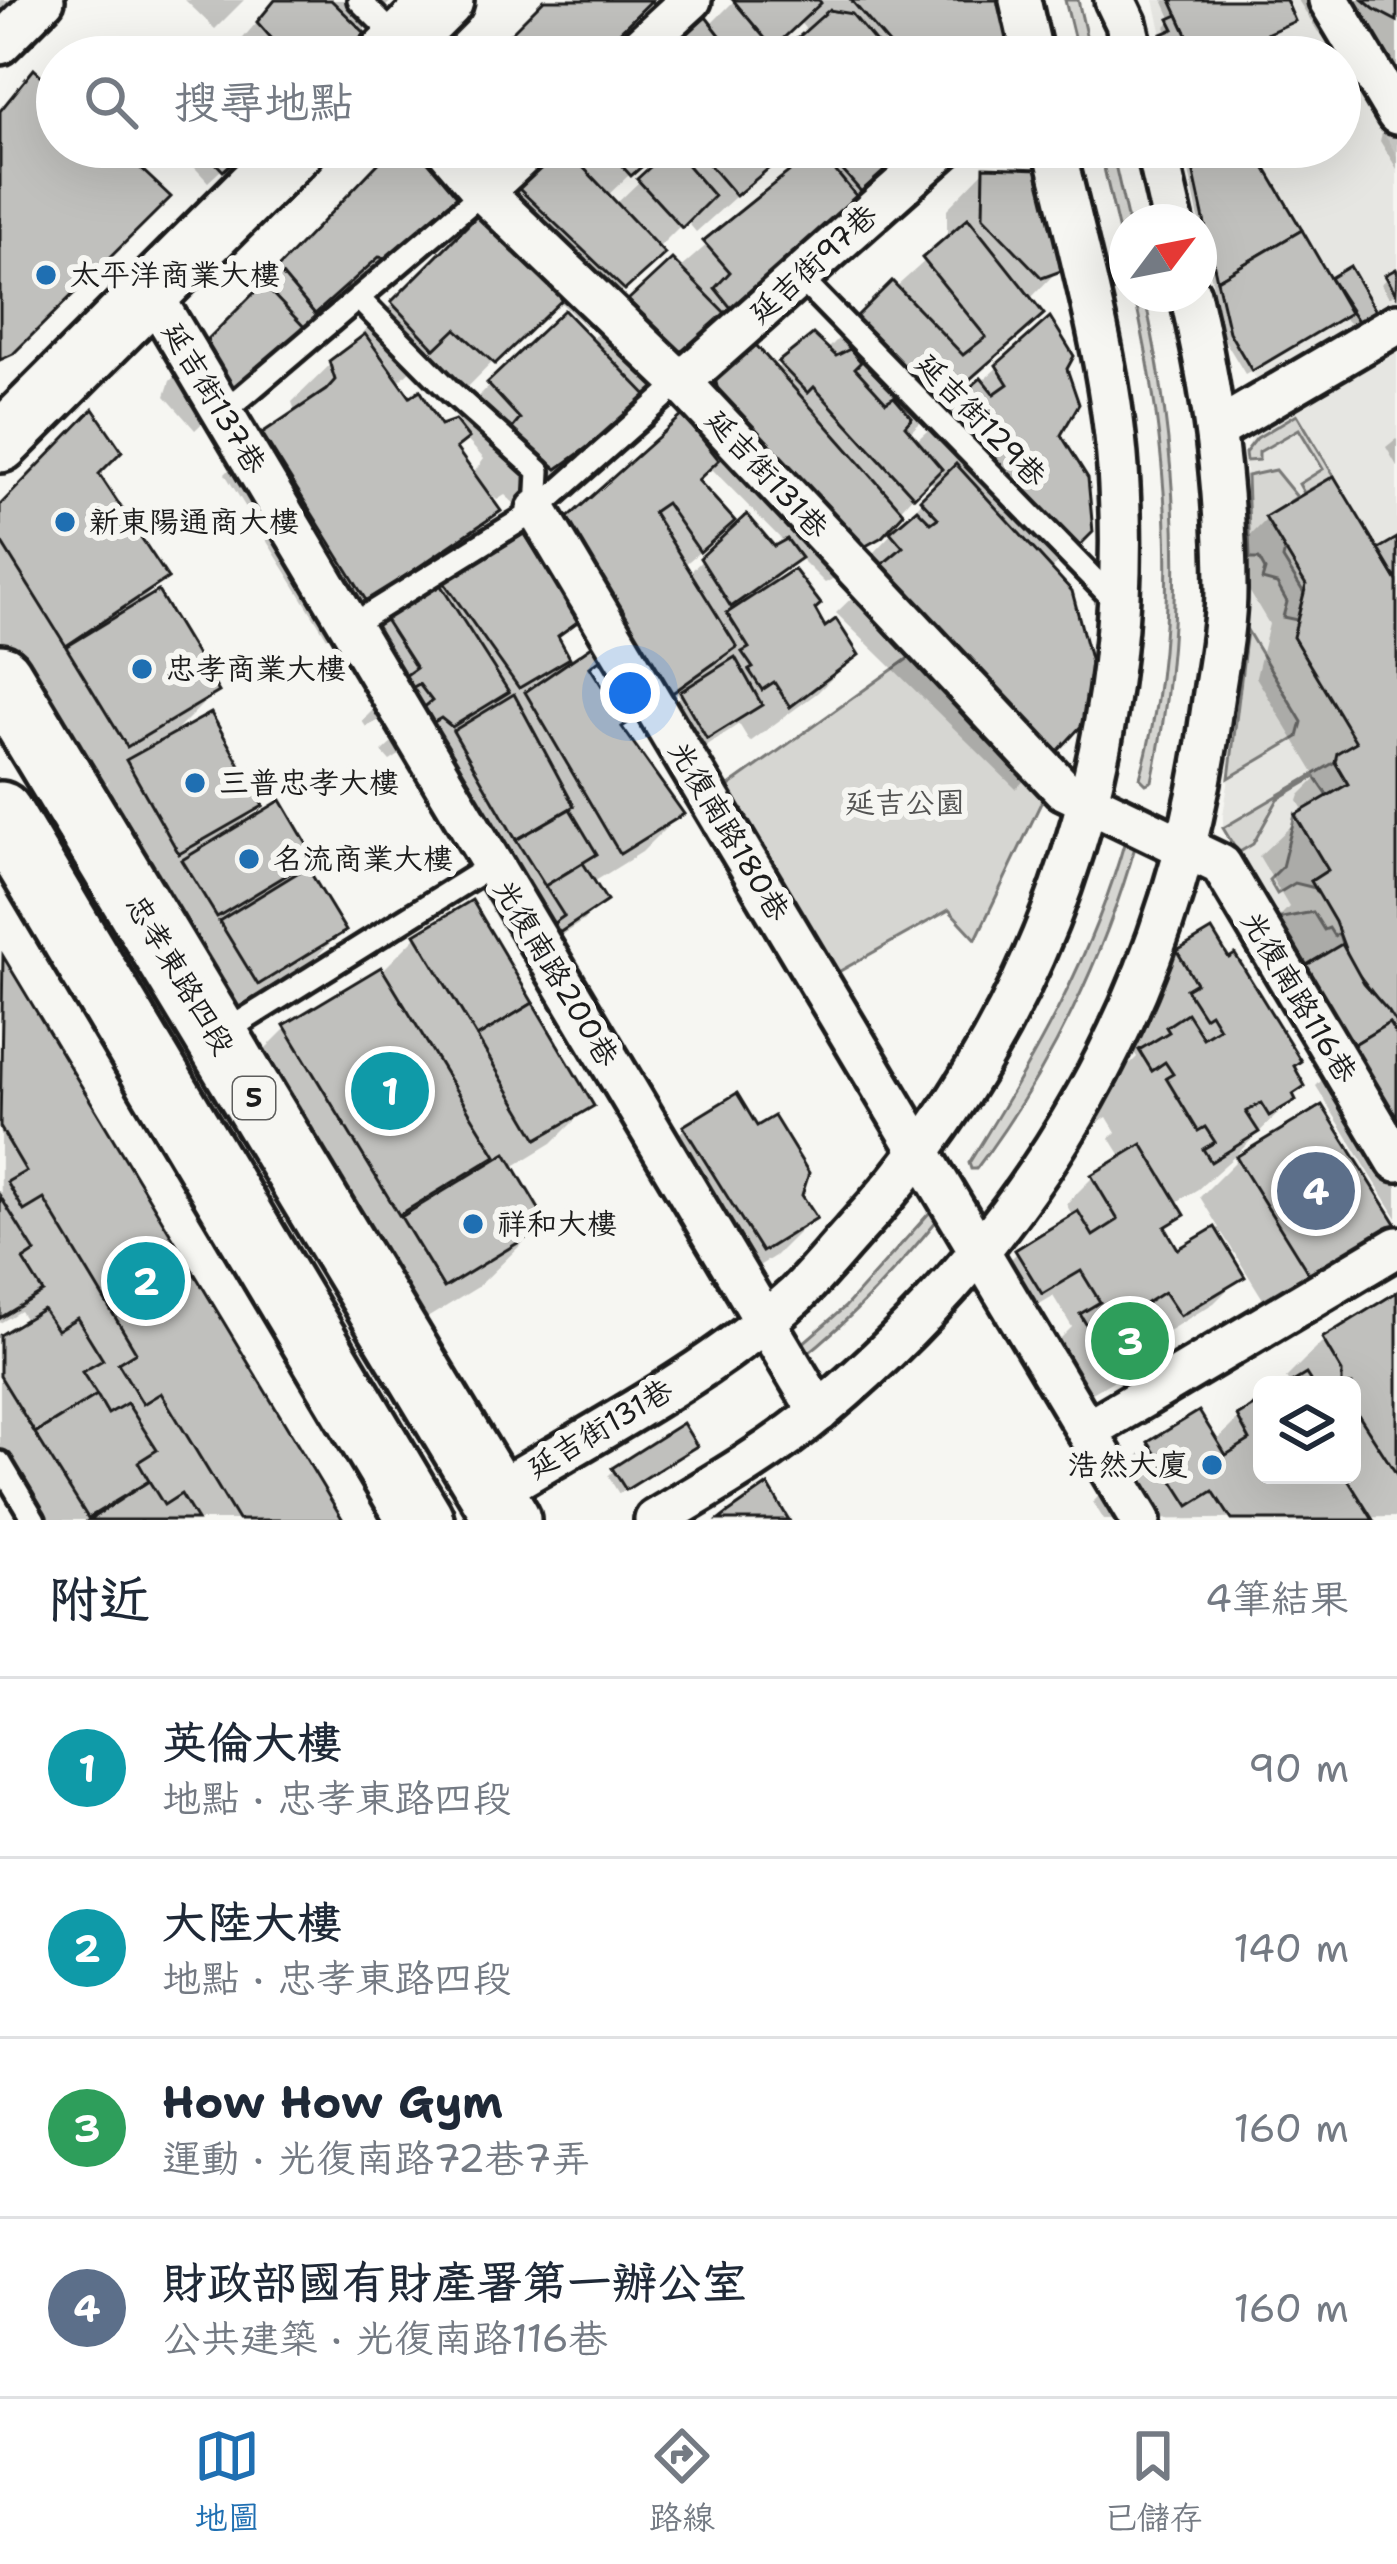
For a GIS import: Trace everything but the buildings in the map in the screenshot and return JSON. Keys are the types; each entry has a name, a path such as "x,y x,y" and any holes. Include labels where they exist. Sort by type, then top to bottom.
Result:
{"main road":[{"name":"忠孝東路四段","path":"0,677 500,1507"},
{"name":"5","path":"0,814 421,1520"}],"street":[{"path":"0,42 44,0"},
{"path":"408,36 444,0"},
{"path":"652,36 691,0"},
{"path":"1020,0 1029,36"},
{"path":"1115,0 1129,36"},
{"path":"1329,0 1350,36"},
{"path":"1361,54 1397,114"},
{"path":"0,443 275,168"},
{"name":"延吉街131巷","path":"463,168 681,382 1063,789 1187,849"},
{"path":"483,192 509,168"},
{"name":"延吉街97巷","path":"681,382 922,168"},
{"name":"延吉街131巷","path":"500,1507 680,1382 796,1294 904,1177 921,1152 983,1059 1058,904 1105,737 1119,605 1119,483 1098,332 1059,168"},
{"path":"1161,168 1169,204"},
{"name":"延吉街137巷","path":"151,292 350,626"},
{"path":"655,1520 734,1473 819,1412 904,1336 980,1252 1083,1104 1146,976 1187,849 1209,731 1226,595 1216,430 1193,312"},
{"path":"1216,430 1397,324"},
{"name":"光復南路180巷","path":"537,510 921,1152"},
{"name":"光復南路200巷","path":"350,626 764,1319"},
{"name":"光復南路116巷","path":"1187,849 1221,865 1397,1160"},
{"path":"921,1152 1140,1520"},
{"path":"1087,1431 1397,1246"},
{"path":"764,1319 819,1412"}],"lane":[{"path":"359,0 384,36"},
{"path":"223,413 483,192"},
{"name":"延吉街129巷","path":"800,277 1119,605"},
{"path":"358,298 539,471 537,510"},
{"path":"350,626 537,510 681,382"},
{"path":"217,1037 492,865"},
{"path":"0,1463 34,1520"}],"shaded area":[{"path":"1154,0 1306,0 1327,36 1162,36"},
{"path":"1354,0 1397,0 1397,71"},
{"path":"1361,94 1397,156 1397,298 1257,380 1229,332 1217,279 1217,204 1200,204 1192,168 1361,168"},
{"path":"1397,349 1397,1119 1223,828 1223,815 1241,705 1247,630 1250,559 1245,453 1255,432"}],"green space":[{"path":"1065,0 1078,0 1086,36 1074,36"},
{"path":"1104,168 1116,168 1124,204 1112,204"},
{"path":"1138,312 1148,312 1156,354 1174,537 1170,659 1152,781 1146,784 1140,778 1162,659 1166,536 1163,474"},
{"path":"1297,414 1334,476 1304,493 1299,484 1323,469 1299,429 1259,452 1259,460 1246,461 1245,453 1257,438"},
{"path":"1275,470 1297,497 1266,517 1304,593 1297,620 1283,617 1287,602 1277,584 1262,580 1265,570 1259,559 1250,559 1247,476"},
{"path":"1247,630 1302,722 1298,737 1229,778"},
{"name":"延吉公園","path":"920,650 1050,784 976,939 949,910 824,980 715,796"},
{"path":"1335,762 1348,784 1328,796 1315,777 1278,799 1253,844 1238,853 1223,828"},
{"path":"1295,815 1328,870 1311,881 1315,888 1295,883 1277,894 1269,880 1282,867"},
{"path":"1126,837 1137,840 1124,884 1072,1012 1003,1132 976,1169 971,1169 969,1163 1039,1046 1079,965"},
{"path":"1313,912 1324,930 1329,928 1334,936 1339,933 1342,944 1305,966 1277,919"},
{"path":"930,1212 938,1219 907,1256 801,1359 795,1350 845,1307"}],"place":[{"name":"太平洋商業大樓","path":"46,275"},
{"name":"新東陽通商大樓","path":"65,522"},
{"name":"忠孝商業大樓","path":"142,669"},
{"name":"三普忠孝大樓","path":"195,783"},
{"name":"名流商業大樓","path":"249,859"},
{"name":"英倫大樓","path":"390,1091"},
{"name":"財政部國有財產署第一辦公室","path":"1316,1191"},
{"name":"祥和大樓","path":"473,1224"},
{"name":"大陸大樓","path":"146,1281"},
{"name":"How How Gym","path":"1130,1341"},
{"name":"浩然大廈","path":"1212,1465"}]}
